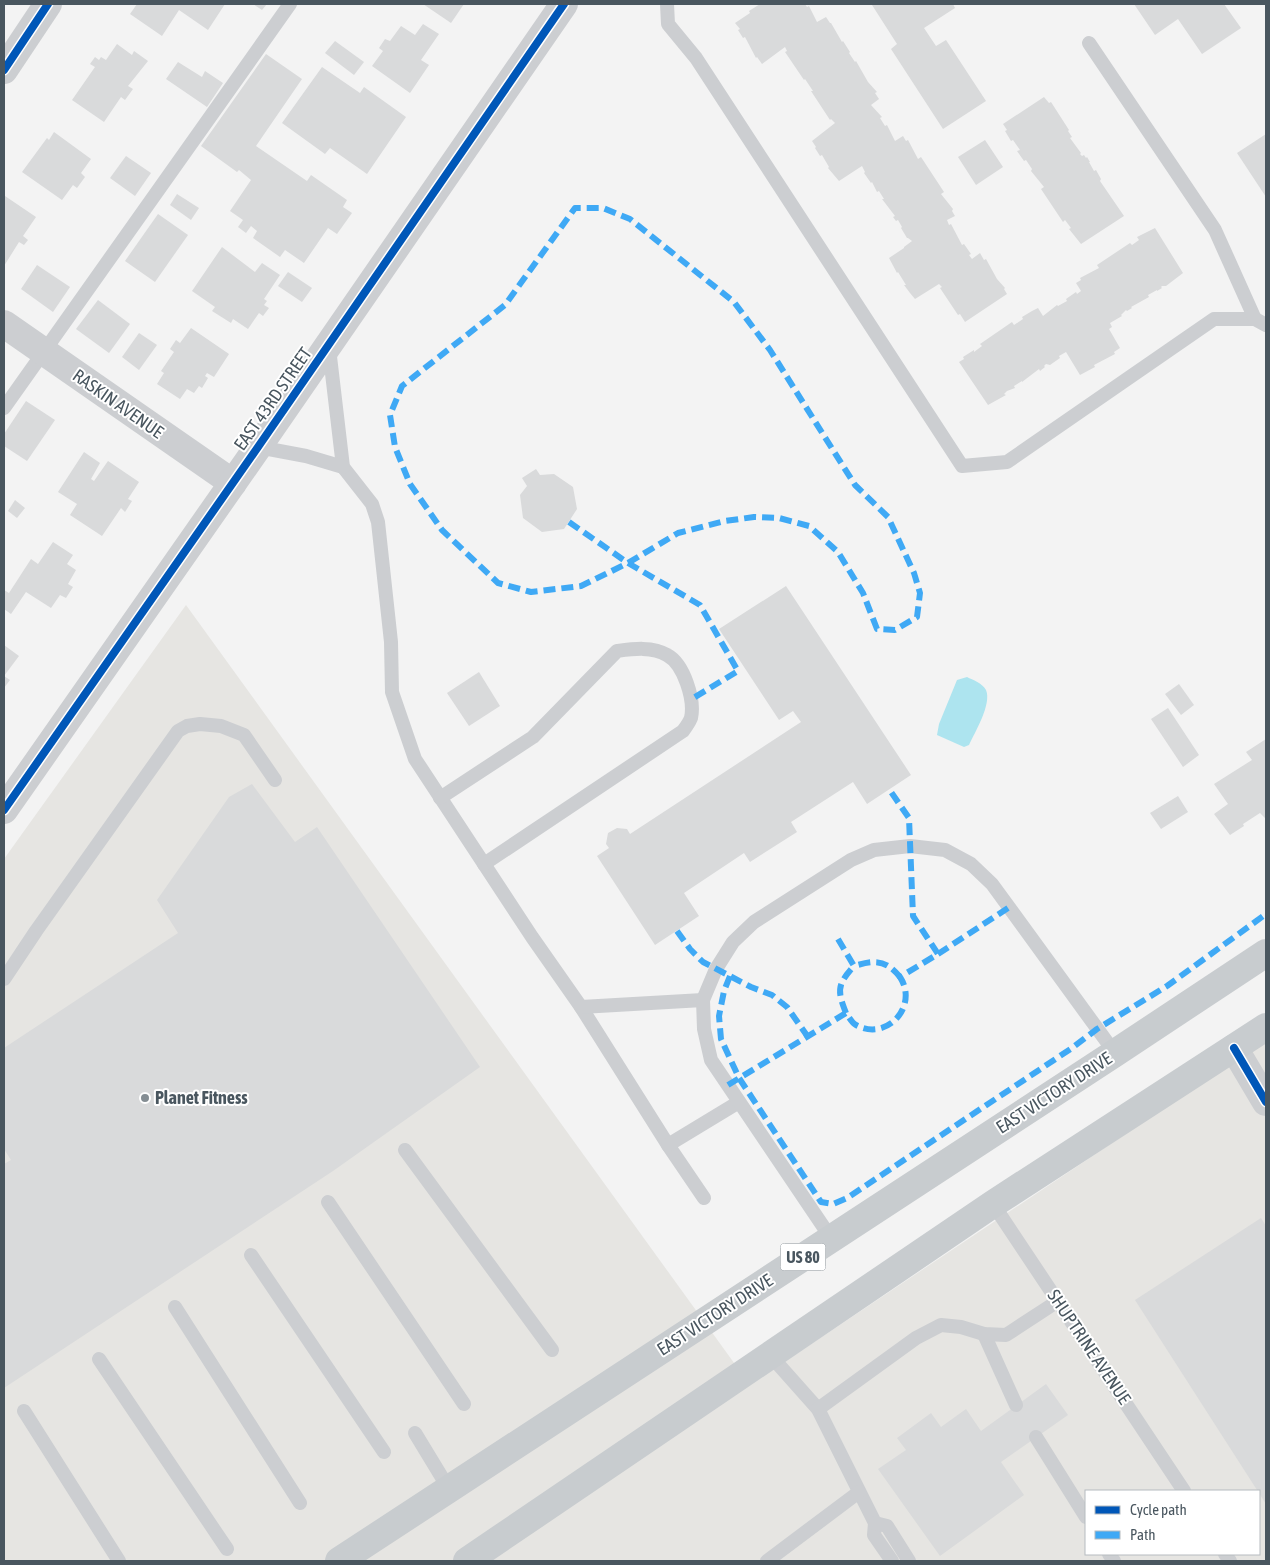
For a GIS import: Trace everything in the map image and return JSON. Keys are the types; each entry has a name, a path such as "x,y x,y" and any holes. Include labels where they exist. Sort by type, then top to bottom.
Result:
{"main road":[{"name":"EAST VICTORY DRIVE","path":"339,1561 1115,1054 1266,952"},
{"path":"467,1561 993,1204 1266,1027"}],"street":[{"path":"4,70 48,4"},
{"name":"EAST 43RD STREET","path":"4,810 564,4"},
{"name":"RASKIN AVENUE","path":"4,324 233,483"},
{"path":"1234,1048 1266,1102"}],"lane":[{"path":"4,408 290,4"},
{"path":"667,4 668,24 696,58 962,466 1008,462 1214,319 1260,322 1215,230 1089,42"},
{"path":"328,345 344,467 372,504 378,522 390,642 392,692 415,758 532,937 581,1007 668,1145 704,1198"},
{"path":"258,447 306,456 344,467"},
{"path":"440,798 533,737 617,650 652,650 667,654 686,677 692,710 690,720 683,731 484,864"},
{"path":"4,979 178,731 187,726 200,724 221,726 244,735 275,780"},
{"path":"831,1238 711,1060 704,1029 703,1000 716,969 733,942 754,922 851,860 874,850 910,846 945,850 971,864 992,884 1115,1054"},
{"path":"581,1007 703,1000"},
{"path":"668,1145 739,1102"},
{"path":"405,1150 552,1350"},
{"path":"328,1202 464,1404"},
{"name":"SHUPTRINE AVENUE","path":"993,1204 1183,1490"},
{"path":"251,1255 384,1452"},
{"path":"818,1409 916,1338 941,1325 960,1327 984,1334 1006,1335 1058,1301"},
{"path":"175,1307 300,1503"},
{"path":"984,1334 1016,1405"},
{"path":"770,1355 818,1409 875,1523 874,1534 892,1561"},
{"path":"99,1359 227,1548"},
{"path":"24,1411 119,1561"},
{"path":"416,1433 449,1489"},
{"path":"1036,1437 1085,1515"},
{"path":"767,1561 860,1492"},
{"path":"875,1523 887,1526 909,1561"}],"shaded area":[{"path":"186,605 750,1385 1266,1040 1266,1561 4,1561 4,859"}],"water":[{"path":"967,677 982,685 986,690 987,703 979,726 969,745 964,747 937,735 939,724 957,680"}],"building":[{"path":"137,4 225,4 208,30 179,10 162,36 130,14"},
{"path":"253,4 267,4 262,10"},
{"path":"423,4 464,4 451,23"},
{"path":"760,4 805,4 807,7 809,6 817,22 826,17 868,82 877,92 875,93 879,99 871,105 882,117 880,118 885,126 887,125 895,141 903,136 906,141 908,140 918,159 921,157 944,192 941,194 953,209 952,211 955,216 947,220 962,245 964,244 972,259 980,253 984,260 986,259 1007,294 965,322 960,314 958,315 939,284 915,299 904,285 906,285 889,258 912,241 907,238 898,220 896,221 893,217 895,216 882,199 884,199 879,191 877,192 872,182 864,173 862,166 839,181 828,168 822,155 820,156 812,141 835,123 830,120 811,91 813,91 785,52 787,51 785,47 762,64 756,58 745,37 743,38 738,30 740,29 735,23"},
{"path":"953,4 955,8 924,28 936,46 946,40 986,101 943,129 891,49 897,44 872,5"},
{"path":"1134,4 1224,4 1241,28 1202,54 1178,19 1155,35"},
{"path":"423,24 439,34 421,60 429,65 410,93 372,66 383,51 379,48 385,39 390,41 401,26 415,35"},
{"path":"335,41 364,62 354,75 325,53"},
{"path":"117,44 132,55 134,51 148,61 128,86 133,89 125,100 121,97 104,122 72,100 95,67 90,64 95,57 99,60 101,57 106,60"},
{"path":"266,54 302,79 256,146 307,181 311,175 347,200 343,207 352,213 337,234 328,228 304,263 285,250 280,257 253,238 257,231 251,226 246,233 238,227 243,220 230,211 251,180 239,170 237,172 201,146"},
{"path":"178,62 202,77 205,71 223,83 207,107 166,79"},
{"path":"322,67 360,93 364,87 406,117 367,174 330,148 325,154 282,123"},
{"path":"1044,97 1049,103 1051,102 1069,130 1072,137 1070,138 1080,154 1087,157 1094,171 1096,170 1101,179 1100,181 1124,216 1081,244 1069,229 1071,228 1065,220 1063,222 1041,189 1044,187 1031,171 1032,169 1026,160 1024,161 1017,151 1020,150 1013,140 1011,141 1003,124"},
{"path":"54,132 91,159 81,173 85,177 77,188 73,185 62,200 22,172 47,138 49,140"},
{"path":"1266,134 1266,197 1237,153"},
{"path":"985,140 1003,167 976,185 958,157"},
{"path":"126,156 151,173 135,196 110,178"},
{"path":"177,194 199,208 191,220 170,205"},
{"path":"5,196 36,217 23,236 28,240 24,245 19,242 4,266"},
{"path":"158,214 188,235 155,282 125,261"},
{"path":"1155,228 1183,273 1166,286 1162,286 1162,288 1148,295 1149,297 1126,310 1122,316 1110,323 1112,327 1109,329 1120,348 1114,352 1115,354 1080,375 1066,352 1050,365 1046,364 1040,371 1039,369 1014,386 1015,388 1007,391 1004,394 1006,395 988,405 959,362 964,359 963,357 974,350 974,352 982,346 980,344 1012,322 1014,325 1032,311 1038,308 1043,316 1057,305 1067,301 1066,299 1081,291 1076,283 1081,280 1080,278 1099,268 1097,265 1130,243 1132,245 1139,240 1137,237"},
{"path":"222,247 255,272 262,263 280,275 264,299 267,301 264,305 269,308 263,316 259,313 248,329 233,319 231,323 212,311 215,307 192,291"},
{"path":"37,265 70,287 53,312 21,289"},
{"path":"288,272 312,288 302,302 278,286"},
{"path":"98,300 130,324 109,353 76,329"},
{"path":"191,328 229,354 214,377 207,373 205,376 208,378 202,388 199,386 194,393 187,389 180,399 157,384 164,373 161,371 174,352 170,349 176,340 180,343"},
{"path":"139,333 157,345 139,370 122,357"},
{"path":"26,401 55,420 27,461 4,446 4,434"},
{"path":"84,452 100,463 91,479 94,481 108,461 139,482 128,499 132,501 125,512 121,508 102,536 70,515 77,504 58,492"},
{"path":"536,469 540,475 554,474 573,487 577,509 564,529 542,532 523,518 520,495 527,486 522,478"},
{"path":"15,500 25,508 17,518 8,511"},
{"path":"53,542 73,555 67,564 76,570 68,584 73,587 66,598 60,595 51,608 26,592 11,614 4,609 4,590 9,593 31,559 38,564"},
{"path":"786,586 911,775 867,804 853,782 791,822 797,832 750,862 744,853 684,893 699,916 655,945 597,856 609,848 606,844 608,833 617,828 627,829 630,834 801,722 793,711 779,720 719,629"},
{"path":"4,645 19,656 4,676"},
{"path":"479,672 500,706 469,726 447,693"},
{"path":"4,676 10,680 4,688"},
{"path":"1179,684 1194,705 1181,715 1165,694"},
{"path":"1168,708 1199,755 1183,767 1151,719"},
{"path":"1266,739 1266,819 1260,813 1230,835 1214,814 1228,804 1214,784 1252,760 1246,752"},
{"path":"252,784 295,842 317,827 480,1067 333,1171 4,1388 4,1164 11,1160 4,1149 4,1048 178,933 157,900 229,797"},
{"path":"1178,796 1188,812 1161,829 1150,813"},
{"path":"1261,1218 1266,1226 1266,1504 1260,1495 1260,1490 1257,1490 1135,1300"},
{"path":"1046,1384 1068,1415 1001,1462 1024,1495 940,1556 878,1469 906,1450 897,1438 931,1413 941,1427 966,1409 981,1431"}],"marked path":[{"path":"569,522 628,563 678,533 725,521 754,517 779,518 809,526 838,552 863,593 877,629 895,630 917,617 920,593 914,573 888,517 855,485 770,350 734,302 630,219 603,208 575,208 505,305 402,386 390,415 395,447 410,484 442,530 498,583 531,592 581,586 628,563 700,605 738,671 690,700"},
{"path":"728,1085 846,1013 855,1024 868,1029 879,1029 889,1025 903,1009 906,999 905,988 900,977 938,954 913,916 909,818 889,789"},
{"path":"938,954 1008,908"},
{"path":"730,976 724,991 719,1016 721,1039 739,1078 821,1202 833,1204 847,1198 1072,1048 1097,1029 1167,986 1266,914"},
{"path":"677,931 690,949 703,962 751,987 772,995 787,1007 808,1037"},
{"path":"838,939 854,966 874,962 884,964 895,971 900,977"},
{"path":"846,1013 841,999 840,988 844,978 854,966"}],"cycle path":[{"path":"4,70 48,4"},
{"path":"4,810 564,4"},
{"path":"1234,1048 1266,1102"}],"place":[{"name":"Planet Fitness","path":"145,1098"}]}
